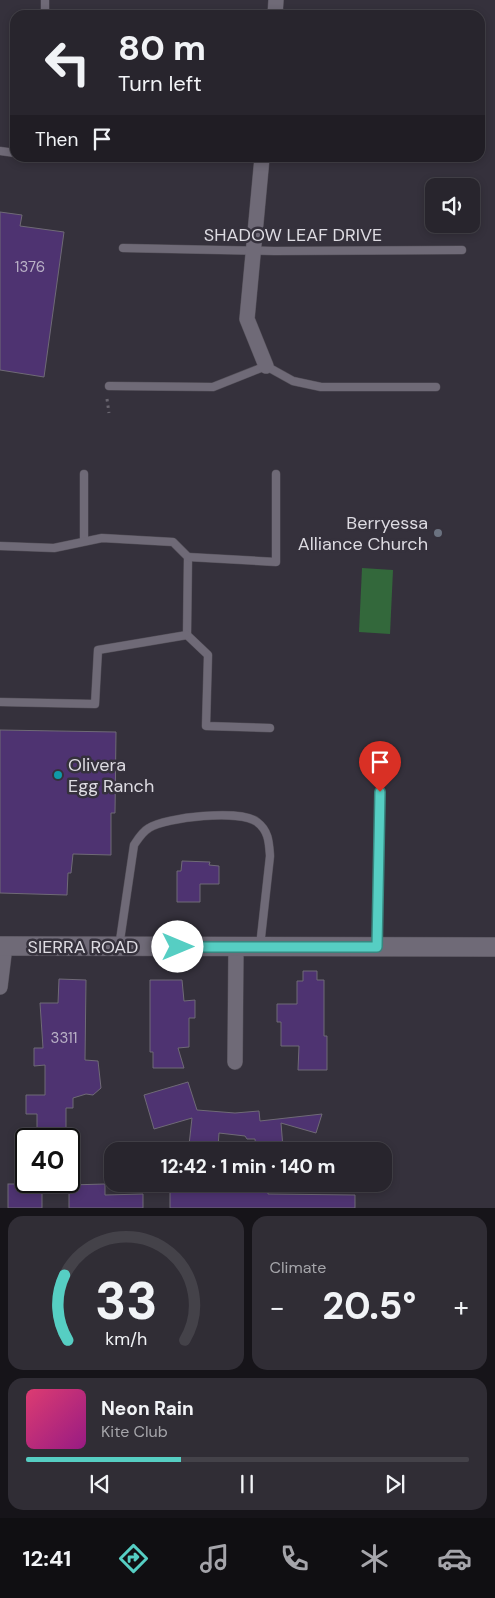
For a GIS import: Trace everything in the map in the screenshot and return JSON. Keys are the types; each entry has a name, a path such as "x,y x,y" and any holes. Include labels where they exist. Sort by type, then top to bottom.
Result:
{"street":[{"path":"262,162 247,319 266,366"},
{"path":"0,987 2,946"},
{"name":"SIERRA ROAD","path":"2,946 495,947"},
{"path":"235,1062 236,947"}],"lane":[{"name":"SHADOW LEAF DRIVE","path":"123,248 253,251 462,250"},
{"path":"109,386 213,387 266,366 293,381 320,387 436,387"},
{"path":"84,474 84,541"},
{"path":"0,546 54,548 102,538 173,542 188,557 276,562 276,474"},
{"path":"188,557 187,635 208,655 206,726 270,728"},
{"path":"0,702 95,704 98,650 187,635"},
{"path":"377,947 380,792"},
{"path":"119,947 134,845 142,834 149,828 163,822 190,818 236,816 256,821 267,832 270,856 260,947"}],"path":[{"path":"107,399 109,413"}],"green space":[{"path":"362,568 393,570 390,634 359,632"}],"building":[{"path":"0,212 22,215 20,226 64,232 44,377 0,370"},
{"name":"Olivera Egg Ranch","path":"0,730 116,732 115,813 111,813 111,855 73,854 71,873 68,873 67,895 0,893"},
{"path":"182,861 210,862 209,865 219,866 219,884 200,884 200,902 177,902 177,871 181,871"},
{"path":"303,971 317,971 317,980 324,980 324,1036 327,1036 327,1070 298,1070 299,1046 281,1046 281,1022 277,1022 277,1004 297,1004 297,981 303,981"},
{"path":"59,979 86,980 85,1060 98,1061 101,1088 93,1095 86,1094 73,1098 73,1108 66,1108 66,1128 37,1128 37,1114 26,1114 26,1095 45,1095 45,1065 34,1066 34,1048 43,1048 40,1003 58,1003"},
{"path":"150,980 182,980 184,1001 195,1000 195,1018 189,1018 189,1047 178,1048 184,1068 153,1068 153,1052 150,1052"},
{"path":"188,1082 197,1110 235,1113 259,1111 260,1121 322,1114 316,1133 281,1123 283,1142 255,1142 255,1139 247,1139 245,1136 219,1133 218,1142 189,1142 192,1118 154,1129 144,1095"},
{"path":"8,1184 15,1184 15,1193 42,1193 42,1208 8,1208"},
{"path":"104,1184 105,1195 143,1194 143,1208 69,1208 69,1193 80,1193 80,1185"},
{"path":"170,1192 268,1192 268,1194 355,1195 355,1208 170,1208"}],"place":[{"name":"Berryessa Alliance Church","path":"438,533"},
{"name":"Olivera Egg Ranch","path":"58,775"}],"route":[{"path":"178,947 377,947 380,792"}]}
